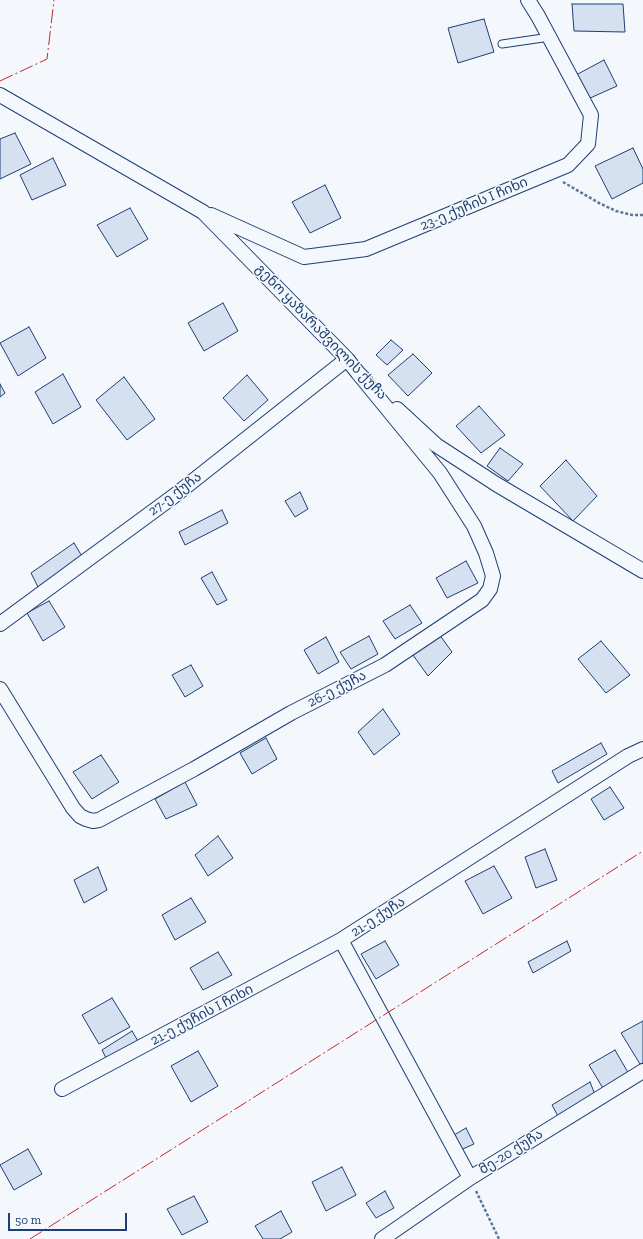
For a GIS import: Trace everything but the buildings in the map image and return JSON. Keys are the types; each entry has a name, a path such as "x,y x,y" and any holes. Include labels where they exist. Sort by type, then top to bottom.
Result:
{"street":[{"name":"23-ე ქუჩის I ჩიხი","path":"203,212 304,257 366,249 568,165 588,144 591,115 550,37 528,0"},
{"name":"გენო ყაზარაშვილის ქუჩა","path":"0,95 203,212 347,359 358,374 436,445 496,484 643,571"},
{"name":"27-ე ქუჩა","path":"0,624 174,496 347,359"},
{"name":"26-ე ქუჩა","path":"0,689 73,808 80,816 86,819 93,821 99,820 181,776 291,713 386,665 482,600 490,589 493,576 486,553 474,526 440,473 358,374"},
{"name":"21-ე ქუჩა","path":"470,1178 341,940 628,756 643,749"},
{"name":"21-ე ქუჩის I ჩიხი","path":"62,1089 341,940"},
{"name":"მე-20 ქუჩა","path":"382,1239 470,1178 643,1071"}],"lane":[{"path":"502,44 550,37"}],"path":[{"path":"544,175 559,180 599,204 616,211 632,215 643,215"},
{"path":"470,1178 499,1239"}],"power":[{"path":"0,81 47,59 54,0"},
{"path":"30,1239 643,851"}]}
